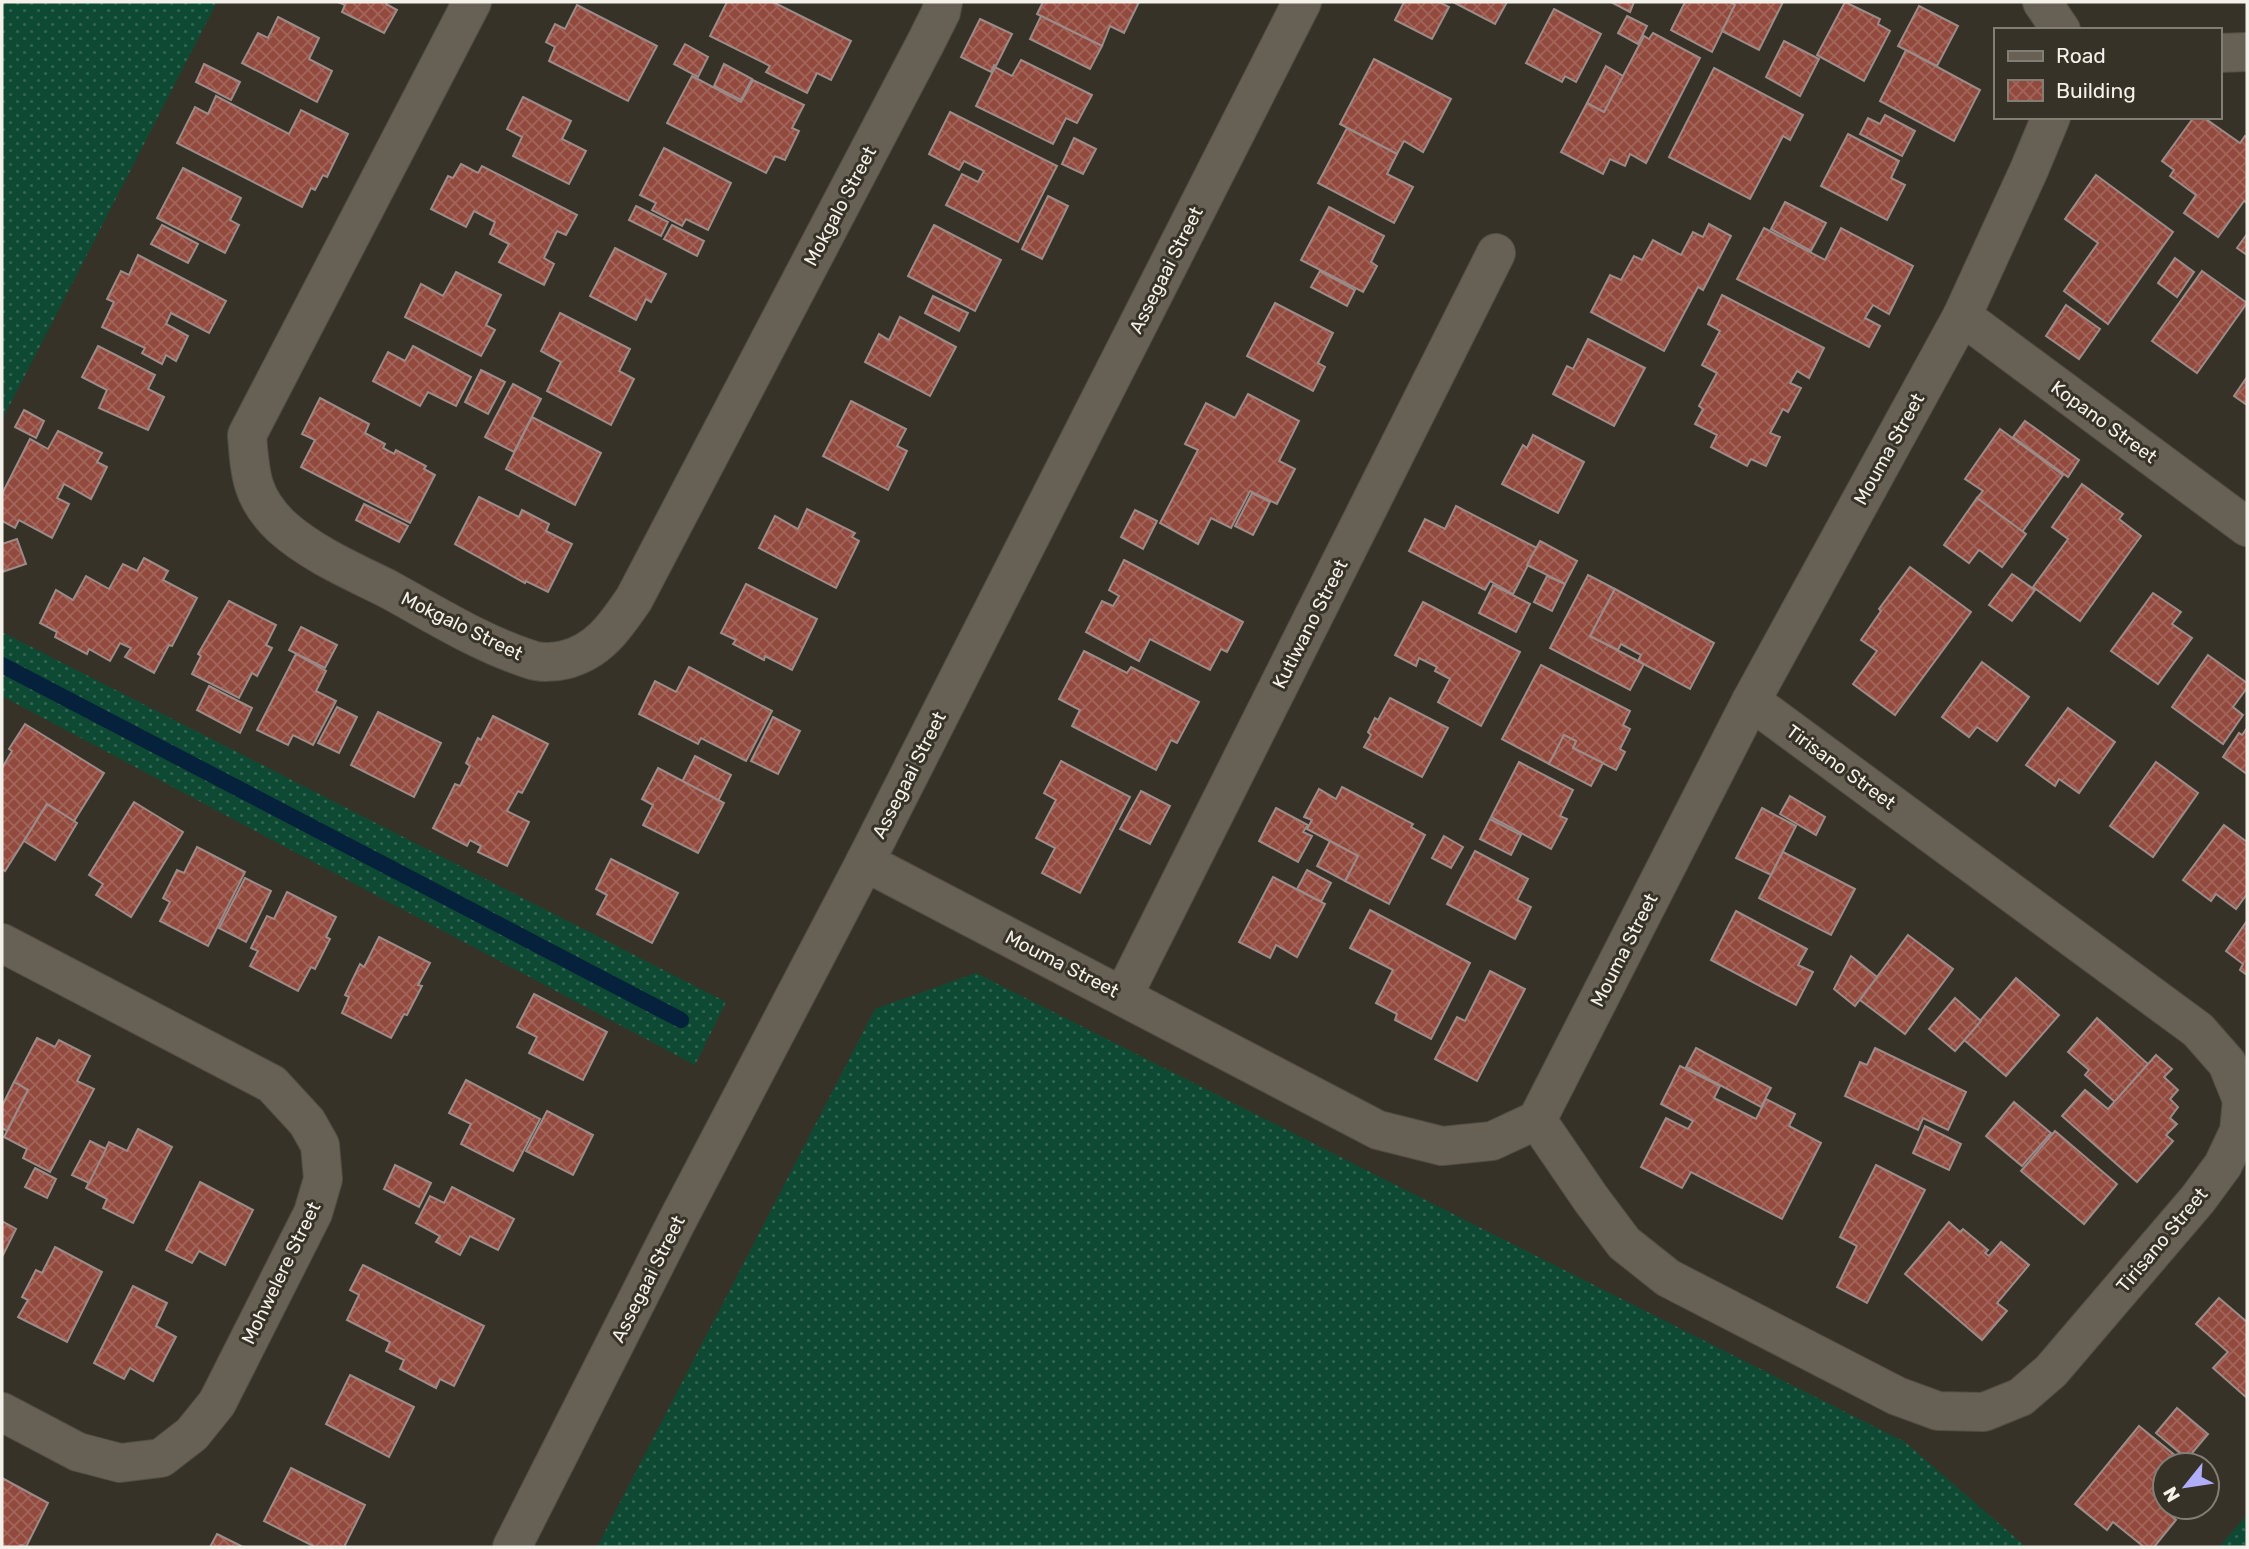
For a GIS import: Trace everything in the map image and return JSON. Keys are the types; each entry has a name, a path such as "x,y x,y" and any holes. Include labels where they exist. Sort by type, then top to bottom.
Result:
{"street":[{"name":"Mokgalo Street","path":"472,2 247,435 250,476 262,503 281,526 309,548 492,645 535,662 563,661 593,650 615,628 634,599 926,42 943,2"},
{"name":"Assegaai Street","path":"512,1547 676,1223 865,862 1302,2"},
{"path":"2042,2 2060,28"},
{"path":"2221,53 2247,52"},
{"name":"Mouma Street","path":"865,862 1378,1130 1442,1146 1492,1141 1537,1120 1751,701 1962,316 2050,119"},
{"name":"Kutlwano Street","path":"1123,996 1496,253"},
{"name":"Kopano Street","path":"1962,316 2247,527"},
{"name":"Tirisano Street","path":"1537,1120 1624,1243 1668,1278 1897,1396 1938,1411 1984,1412 2021,1397 2051,1371 2199,1199 2223,1165 2239,1131 2242,1100 2227,1063 2199,1030 1751,701"},
{"name":"Mohwelere Street","path":"2,943 272,1084 307,1122 320,1145 323,1179 313,1213 217,1404 192,1434 161,1458 120,1463 78,1452 2,1412"}],"green space":[{"path":"2,2 217,2 2,420"},
{"path":"2,632 726,1002 695,1065 2,696"},
{"path":"976,973 1905,1442 2026,1547 597,1547 875,1009"},
{"path":"2247,1515 2247,1547 2219,1547"}],"building":[{"path":"338,2 387,2 386,4 397,10 384,33 342,12 345,5"},
{"path":"727,2 773,2 851,41 831,80 817,73 807,93 766,72 770,66 710,36"},
{"path":"1043,2 1139,2 1124,33 1110,26 1102,46 1037,14"},
{"path":"1404,2 1439,2 1449,7 1432,39 1395,20"},
{"path":"1453,2 1507,2 1495,24"},
{"path":"1611,2 1634,2 1630,12"},
{"path":"1685,2 1730,2 1735,5 1712,52 1671,30"},
{"path":"1730,2 1783,2 1759,50 1722,31 1735,5"},
{"path":"1845,2 1880,19 1878,24 1890,31 1864,81 1817,55"},
{"path":"577,5 657,46 628,101 549,61 555,47 546,42 555,24 565,29"},
{"path":"1919,6 1958,26 1937,66 1898,46"},
{"path":"1554,9 1601,34 1576,82 1565,76 1562,82 1526,63"},
{"path":"1041,16 1102,46 1090,69 1030,39"},
{"path":"1627,16 1647,26 1638,44 1618,33"},
{"path":"278,17 319,38 309,59 332,71 317,102 242,63 258,33 268,38"},
{"path":"980,19 1012,34 991,72 961,57"},
{"path":"1653,33 1700,58 1646,163 1630,154 1625,166 1610,159 1603,174 1561,152 1587,103 1604,112 1644,36 1649,39"},
{"path":"1784,41 1819,59 1800,96 1766,77"},
{"path":"685,44 708,57 698,77 674,64"},
{"path":"1906,50 1980,90 1954,141 1880,101"},
{"path":"1374,59 1451,99 1423,152 1404,141 1397,154 1340,124"},
{"path":"1021,60 1092,95 1077,123 1066,118 1053,144 976,106 995,67 1012,76"},
{"path":"204,64 240,82 231,100 196,82"},
{"path":"724,64 752,79 741,100 714,86"},
{"path":"1606,66 1623,76 1604,112 1587,103"},
{"path":"1714,68 1803,115 1790,140 1783,136 1750,199 1669,157"},
{"path":"692,76 741,102 753,80 804,105 792,128 799,131 785,160 775,156 766,173 667,123"},
{"path":"216,96 289,134 301,110 348,134 327,177 323,175 315,190 311,188 302,207 177,143 195,107 208,114"},
{"path":"523,97 571,121 562,139 586,151 569,184 513,156 522,137 507,129"},
{"path":"950,112 1057,166 1018,242 946,205 962,174 978,182 984,171 964,161 959,170 929,154"},
{"path":"1885,115 1915,131 1902,156 1860,134 1868,118 1880,124"},
{"path":"2193,119 2206,119 2240,143 2245,136 2247,203 2244,201 2218,237 2184,213 2196,195 2170,176 2174,170 2162,161"},
{"path":"1347,128 1397,154 1387,174 1413,187 1394,223 1318,183"},
{"path":"1848,134 1899,161 1891,178 1905,185 1887,220 1821,186"},
{"path":"1074,138 1096,149 1083,174 1062,164"},
{"path":"664,148 731,183 708,230 686,219 682,226 652,210 656,203 640,195"},
{"path":"461,164 478,173 482,166 577,215 566,235 557,231 544,258 554,264 544,285 499,262 509,244 490,234 495,222 474,211 466,227 431,209 448,176 453,178"},
{"path":"183,168 241,198 230,220 239,225 225,253 157,218"},
{"path":"2096,175 2173,232 2108,324 2064,291 2098,243 2065,219"},
{"path":"1048,196 1068,206 1042,259 1022,249"},
{"path":"1785,202 1826,223 1811,251 1771,229"},
{"path":"636,206 668,222 661,236 629,220"},
{"path":"1329,207 1384,236 1371,262 1377,266 1363,292 1301,260"},
{"path":"1709,224 1731,236 1703,290 1698,287 1664,351 1591,312 1610,275 1621,280 1634,256 1642,260 1653,240 1681,255 1693,232 1703,237"},
{"path":"162,225 198,244 188,263 151,244"},
{"path":"672,225 704,241 697,256 664,239"},
{"path":"934,225 1001,260 975,311 908,276"},
{"path":"1764,228 1825,260 1841,228 1913,266 1889,314 1873,305 1865,318 1880,326 1869,347 1737,279"},
{"path":"2247,234 2247,255 2237,248"},
{"path":"615,248 666,274 651,302 646,299 636,320 590,296"},
{"path":"138,255 226,301 209,333 171,313 166,324 188,336 176,361 166,355 162,364 142,353 145,348 102,327 114,302 107,299 121,271 129,275"},
{"path":"2175,258 2194,272 2177,297 2158,283"},
{"path":"1320,271 1355,290 1347,306 1311,287"},
{"path":"2202,271 2247,303 2197,373 2152,341"},
{"path":"456,272 501,295 486,325 495,330 481,356 405,317 421,284 443,296"},
{"path":"1722,295 1824,348 1809,378 1797,371 1790,383 1801,388 1788,412 1783,409 1770,433 1780,437 1766,466 1751,459 1747,466 1711,447 1717,435 1695,424 1703,409 1699,406 1717,373 1702,365 1720,331 1708,324"},
{"path":"933,296 968,313 959,331 925,313"},
{"path":"1275,303 1333,333 1318,363 1325,367 1313,391 1247,356"},
{"path":"2066,305 2100,329 2079,359 2046,336"},
{"path":"560,313 630,349 619,371 634,379 611,425 547,391 561,362 541,351"},
{"path":"900,317 956,347 930,396 865,362 879,334 889,340"},
{"path":"1588,339 1645,368 1614,426 1553,394 1567,366 1573,369"},
{"path":"98,346 155,375 148,389 164,397 148,430 99,408 107,390 82,377"},
{"path":"413,346 471,377 456,406 428,392 420,406 373,381 388,352 405,361"},
{"path":"481,370 505,382 488,414 465,402"},
{"path":"2247,377 2247,405 2234,396"},
{"path":"513,384 541,399 514,452 485,437"},
{"path":"1248,394 1299,421 1279,461 1295,469 1277,504 1250,491 1231,528 1211,518 1198,544 1160,523 1198,450 1185,444 1206,403 1235,418"},
{"path":"320,398 369,424 365,433 385,444 383,448 394,454 396,450 426,466 424,469 435,475 410,523 301,467 315,440 302,434"},
{"path":"851,401 906,429 897,446 907,451 888,490 823,456"},
{"path":"24,410 44,421 36,438 15,427"},
{"path":"532,417 601,453 575,505 506,469"},
{"path":"2025,421 2079,460 2068,477 2013,437"},
{"path":"2000,429 2063,475 2022,532 1977,498 1983,491 1965,479"},
{"path":"58,431 102,453 97,462 107,467 91,499 64,484 57,498 69,504 52,538 19,520 15,528 2,521 2,494 30,439 48,449"},
{"path":"1533,435 1584,462 1558,513 1502,484 1523,445 1527,448"},
{"path":"2082,484 2123,514 2119,519 2141,536 2080,621 2033,587 2068,539 2052,527"},
{"path":"1252,493 1270,502 1253,535 1235,526"},
{"path":"479,497 519,517 522,510 549,524 546,531 572,544 548,592 526,581 525,583 455,544"},
{"path":"1977,498 2026,534 2002,567 1979,550 1969,563 1944,545"},
{"path":"364,504 408,526 399,542 356,520"},
{"path":"1456,506 1537,548 1513,594 1490,581 1485,590 1409,551 1425,519 1445,529"},
{"path":"807,509 855,533 852,537 859,541 836,588 759,548 775,516 798,529"},
{"path":"1135,510 1157,521 1143,549 1121,537"},
{"path":"17,539 26,564 2,572 2,544"},
{"path":"1540,541 1577,561 1565,584 1527,565"},
{"path":"144,558 168,571 163,580 197,598 172,646 169,645 154,673 125,657 131,648 120,643 110,661 89,649 87,654 55,637 57,632 40,623 56,590 73,600 86,576 109,589 123,564 137,571"},
{"path":"1124,560 1243,622 1227,652 1221,649 1210,670 1150,639 1139,661 1086,632 1102,601 1113,606 1119,596 1109,590"},
{"path":"1910,567 1971,612 1895,715 1853,684 1877,651 1861,640 1881,611 1879,609"},
{"path":"2012,574 2035,590 2012,621 1989,605"},
{"path":"1588,575 1615,589 1590,636 1644,664 1630,690 1550,648"},
{"path":"1547,576 1565,584 1552,611 1534,602"},
{"path":"746,584 817,619 792,670 765,656 764,660 733,644 736,640 721,633"},
{"path":"1493,585 1530,604 1516,632 1479,613"},
{"path":"1615,589 1714,643 1690,689 1638,661 1641,655 1621,644 1618,650 1590,636"},
{"path":"2153,593 2181,612 2172,624 2192,638 2158,684 2111,651"},
{"path":"229,601 276,625 266,645 272,648 257,676 252,673 239,698 192,674 201,656 198,654"},
{"path":"1423,602 1520,652 1481,726 1438,702 1450,679 1435,671 1437,667 1419,658 1416,666 1395,655"},
{"path":"301,627 337,645 325,668 289,650"},
{"path":"1084,651 1127,673 1131,667 1199,702 1177,743 1171,740 1156,770 1072,726 1080,710 1059,699"},
{"path":"296,654 326,671 316,691 336,701 313,745 293,735 288,745 257,730"},
{"path":"2208,655 2247,683 2247,688 2233,707 2243,715 2223,744 2172,707"},
{"path":"1982,662 2029,697 1997,741 1977,727 1969,737 1942,717"},
{"path":"1541,665 1630,711 1623,725 1630,729 1620,749 1625,752 1616,770 1573,748 1576,741 1564,735 1549,764 1502,739"},
{"path":"689,667 772,711 746,761 701,738 698,744 639,714 655,681 676,692"},
{"path":"209,686 252,708 240,733 197,710"},
{"path":"1390,698 1448,728 1422,777 1364,747 1371,735 1368,732 1375,718 1378,720"},
{"path":"337,707 357,717 339,753 318,743"},
{"path":"2068,708 2115,742 2079,793 2059,779 2055,786 2026,765"},
{"path":"378,712 441,743 414,797 351,765"},
{"path":"493,716 548,744 522,793 518,791 507,811 529,822 507,866 478,852 481,846 470,840 467,846 433,828 455,784 460,786 470,766 466,763"},
{"path":"773,717 800,731 778,774 751,761"},
{"path":"25,724 104,773 74,821 47,804 5,871 2,869 2,768 12,751 9,749"},
{"path":"2247,728 2247,774 2223,757 2239,733 2242,735"},
{"path":"1564,735 1576,741 1573,748 1603,763 1591,786 1549,764"},
{"path":"695,756 731,775 718,801 682,782"},
{"path":"1061,761 1130,797 1080,893 1042,873 1055,848 1036,838 1056,800 1044,793"},
{"path":"1519,762 1573,790 1560,816 1567,819 1551,849 1491,817"},
{"path":"2156,762 2198,793 2153,857 2110,826"},
{"path":"658,768 724,803 698,853 643,825 653,805 642,799"},
{"path":"1342,787 1413,824 1411,827 1425,835 1389,904 1345,881 1358,856 1307,829 1312,820 1304,817 1319,789 1336,799"},
{"path":"1141,791 1170,806 1150,844 1120,829"},
{"path":"1790,796 1825,817 1816,835 1780,814"},
{"path":"134,802 183,832 131,917 96,895 103,884 89,875"},
{"path":"47,804 77,823 55,860 24,841"},
{"path":"1276,808 1308,825 1303,832 1312,836 1298,862 1259,841"},
{"path":"1762,808 1796,826 1771,875 1736,858"},
{"path":"1490,819 1521,835 1511,855 1480,839"},
{"path":"2224,825 2247,842 2247,894 2236,909 2216,894 2211,901 2183,880"},
{"path":"1444,836 1463,847 1451,868 1432,858"},
{"path":"1330,841 1358,856 1345,881 1317,866"},
{"path":"197,847 245,872 208,946 160,921 170,902 163,898 177,870 184,873"},
{"path":"1475,851 1528,879 1517,900 1531,907 1515,939 1447,904"},
{"path":"1783,852 1855,889 1831,935 1759,898"},
{"path":"611,859 678,893 652,943 597,914 607,895 596,889"},
{"path":"1307,870 1331,883 1321,902 1297,889"},
{"path":"1273,877 1325,904 1297,957 1276,945 1270,958 1239,942"},
{"path":"245,878 271,891 246,942 219,928"},
{"path":"287,892 336,917 326,937 330,939 315,969 311,967 298,991 250,966 258,951 251,948 267,916 274,919"},
{"path":"1370,910 1470,963 1431,1039 1395,1020 1397,1014 1376,1003 1393,970 1350,948"},
{"path":"1736,911 1807,949 1798,965 1813,972 1796,1005 1711,960"},
{"path":"2247,921 2247,975 2240,970 2243,964 2226,951"},
{"path":"1908,935 1953,969 1905,1034 1860,1000"},
{"path":"379,937 430,963 407,1015 404,1014 391,1038 342,1013 349,997 345,995 360,964 364,967"},
{"path":"1851,956 1877,977 1855,1006 1834,989"},
{"path":"1490,971 1525,989 1477,1081 1435,1059 1457,1017 1465,1021"},
{"path":"2016,978 2059,1015 2006,1076 1964,1040"},
{"path":"534,994 607,1032 583,1080 529,1053 537,1037 517,1027"},
{"path":"1955,998 1981,1021 1955,1051 1929,1029"},
{"path":"2097,1018 2148,1064 2115,1102 2085,1075 2089,1070 2068,1052"},
{"path":"37,1038 55,1047 59,1040 90,1056 77,1081 94,1089 50,1172 23,1158 27,1149 4,1137 28,1090 14,1082"},
{"path":"1696,1048 1771,1088 1761,1107 1686,1067"},
{"path":"1875,1048 1966,1092 1948,1130 1923,1118 1918,1130 1845,1096 1860,1062 1867,1065"},
{"path":"2156,1055 2172,1069 2164,1077 2178,1090 2170,1099 2178,1107 2170,1118 2177,1124 2166,1135 2173,1141 2137,1182 2062,1116 2085,1090 2108,1109"},
{"path":"1680,1066 1720,1086 1714,1098 1756,1119 1766,1099 1795,1114 1789,1126 1821,1143 1782,1219 1691,1172 1682,1188 1641,1167 1666,1118 1688,1129 1693,1121 1661,1104"},
{"path":"466,1080 540,1119 513,1171 461,1144 471,1124 449,1113"},
{"path":"14,1082 28,1090 7,1131 2,1128 2,1106"},
{"path":"2014,1102 2051,1133 2022,1166 1986,1136"},
{"path":"547,1111 593,1135 573,1175 526,1151"},
{"path":"1925,1126 1961,1144 1949,1170 1913,1153"},
{"path":"138,1129 172,1147 133,1223 103,1208 107,1199 86,1188 109,1142 127,1151"},
{"path":"2055,1131 2117,1184 2084,1224 2021,1171"},
{"path":"90,1141 106,1149 89,1183 72,1175"},
{"path":"395,1165 431,1183 419,1207 384,1189"},
{"path":"1876,1165 1925,1190 1867,1303 1837,1287 1857,1246 1840,1237"},
{"path":"35,1168 56,1179 47,1198 25,1187"},
{"path":"200,1182 253,1210 225,1265 199,1251 192,1263 166,1250"},
{"path":"452,1187 514,1219 498,1250 470,1236 460,1255 436,1242 440,1236 416,1223 430,1196 444,1203"},
{"path":"2,1221 16,1229 2,1257"},
{"path":"1949,1222 1960,1232 1963,1229 1988,1250 1985,1253 1989,1256 2001,1242 2029,1265 1997,1303 2007,1311 1982,1340 1905,1274"},
{"path":"55,1247 102,1272 67,1342 18,1317 28,1300 22,1297 36,1270 42,1273"},
{"path":"363,1265 484,1326 454,1386 440,1379 436,1388 400,1369 404,1360 386,1351 390,1342 347,1320 359,1295 350,1290"},
{"path":"133,1286 167,1303 156,1326 176,1337 153,1381 130,1368 124,1379 94,1363"},
{"path":"2219,1298 2247,1322 2247,1398 2213,1368 2228,1352 2196,1324"},
{"path":"350,1375 414,1407 389,1457 326,1424"},
{"path":"2177,1408 2208,1434 2194,1451 2177,1451 2156,1433"},
{"path":"2139,1426 2170,1451 2151,1451 2151,1521 2175,1521 2154,1547 2144,1547 2113,1522 2107,1530 2075,1504"},
{"path":"291,1468 365,1505 344,1547 315,1547 264,1521"},
{"path":"2,1478 48,1503 26,1547 2,1547"},
{"path":"217,1534 243,1547 210,1547"}],"waterway":[{"path":"2,665 681,1020"}]}
